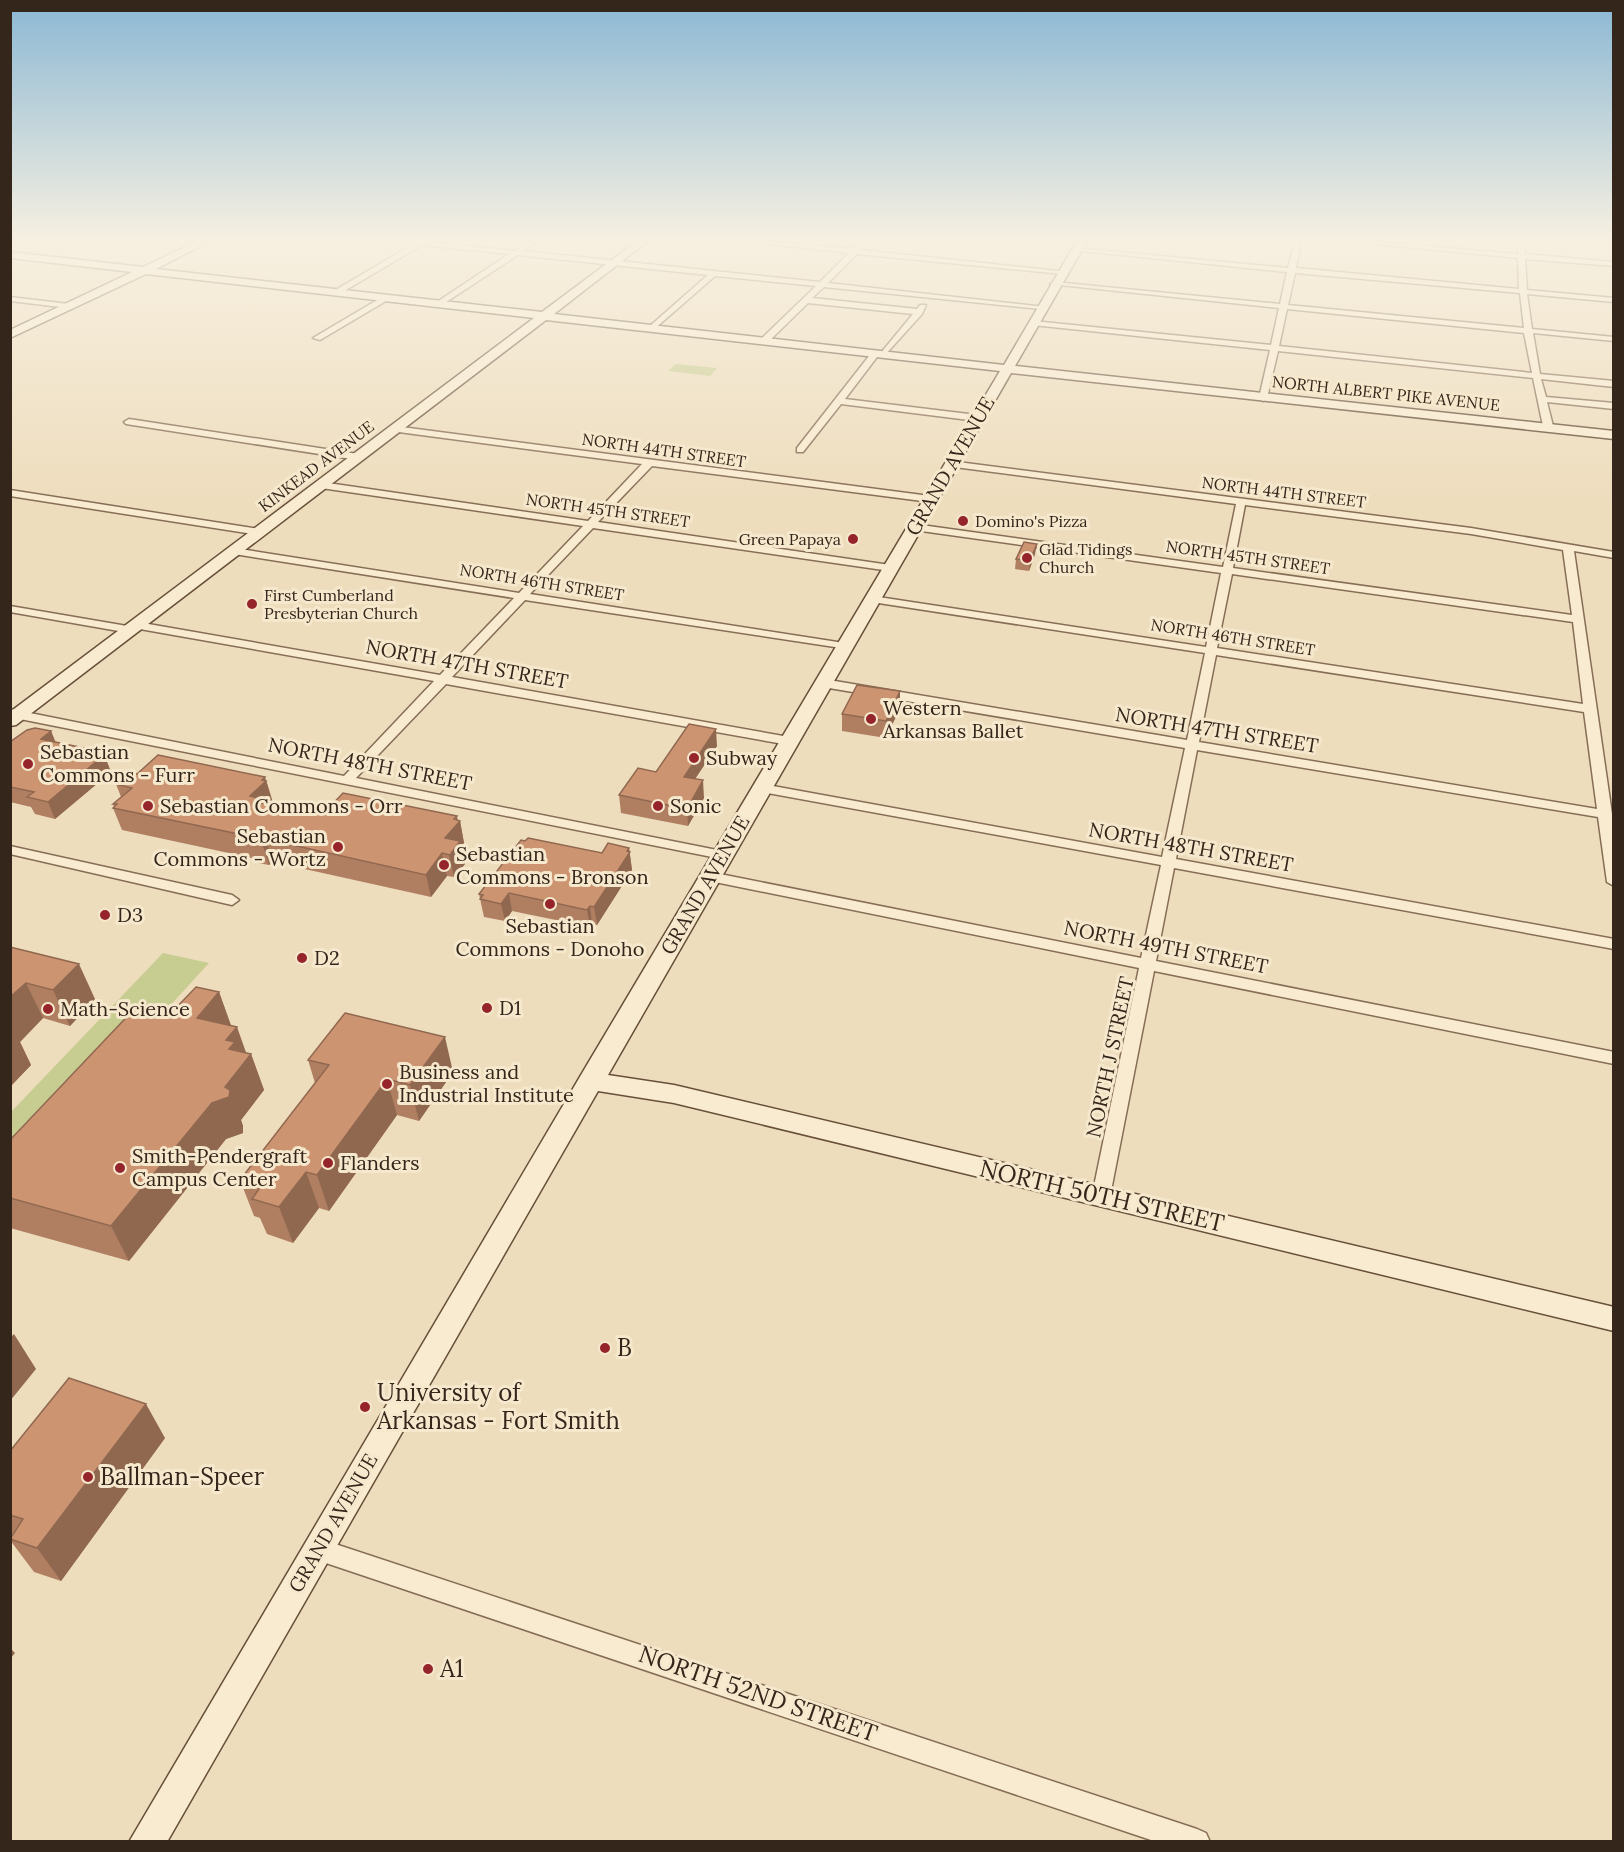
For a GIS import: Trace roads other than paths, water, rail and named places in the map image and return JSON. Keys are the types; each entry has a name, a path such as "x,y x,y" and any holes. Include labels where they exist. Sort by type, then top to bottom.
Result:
{"street":[{"path":"10,334 24,327"},
{"path":"318,338 336,327"},
{"name":"KINKEAD AVENUE","path":"14,716 134,628 528,327"},
{"name":"NORTH ALBERT PIKE AVENUE","path":"647,327 1263,398 1548,426 1614,435"},
{"path":"765,340 778,327"},
{"path":"800,450 839,401 904,327"},
{"name":"GRAND AVENUE","path":"147,1842 1030,327"},
{"path":"1076,327 1614,384"},
{"path":"1263,398 1279,327"},
{"path":"1493,327 1614,339"},
{"path":"1529,327 1532,352 1548,426"},
{"path":"1544,399 1614,406"},
{"path":"839,401 978,418"},
{"path":"129,422 358,457"},
{"name":"NORTH 44TH STREET","path":"394,429 930,500"},
{"path":"347,780 649,463"},
{"name":"NORTH 44TH STREET","path":"950,464 1471,531 1614,555"},
{"name":"NORTH 45TH STREET","path":"321,485 890,568"},
{"path":"10,493 259,532"},
{"name":"NORTH J STREET","path":"1101,1196 1241,502"},
{"name":"NORTH 45TH STREET","path":"914,527 1578,619"},
{"path":"1568,548 1614,882"},
{"name":"NORTH 46TH STREET","path":"234,551 844,647"},
{"name":"NORTH 46TH STREET","path":"872,599 1590,709"},
{"name":"NORTH 47TH STREET","path":"10,609 443,680 789,741"},
{"name":"NORTH 47TH STREET","path":"823,683 1604,814"},
{"name":"NORTH 48TH STREET","path":"14,716 722,855"},
{"name":"NORTH 48TH STREET","path":"762,788 1614,944"},
{"path":"10,850 231,900"},
{"name":"NORTH 49TH STREET","path":"710,877 1614,1058"},
{"name":"NORTH 50TH STREET","path":"589,1081 674,1094 1614,1319"},
{"name":"NORTH 52ND STREET","path":"318,1550 1197,1842"}],"place":[{"name":"Domino's Pizza","path":"963,521"},
{"name":"Green Papaya","path":"853,539"},
{"name":"Glad Tidings Church","path":"1027,558"},
{"name":"First Cumberland Presbyterian Church","path":"252,604"},
{"name":"Western Arkansas Ballet","path":"871,719"},
{"name":"Subway","path":"694,758"},
{"name":"Sebastian Commons - Furr","path":"28,764"},
{"name":"Sebastian Commons - Orr","path":"148,806"},
{"name":"Sonic","path":"658,806"},
{"name":"Sebastian Commons - Wortz","path":"338,847"},
{"name":"Sebastian Commons - Bronson","path":"444,865"},
{"name":"Sebastian Commons - Donoho","path":"550,904"},
{"name":"D3","path":"105,915"},
{"name":"D2","path":"302,958"},
{"name":"D1","path":"487,1008"},
{"name":"Math-Science","path":"48,1009"},
{"name":"Business and Industrial Institute","path":"387,1084"},
{"name":"Flanders","path":"328,1163"},
{"name":"Smith-Pendergraft Campus Center","path":"120,1168"},
{"name":"B","path":"605,1348"},
{"name":"University of Arkansas - Fort Smith","path":"365,1407"},
{"name":"Ballman-Speer","path":"88,1477"},
{"name":"A1","path":"428,1669"}]}
